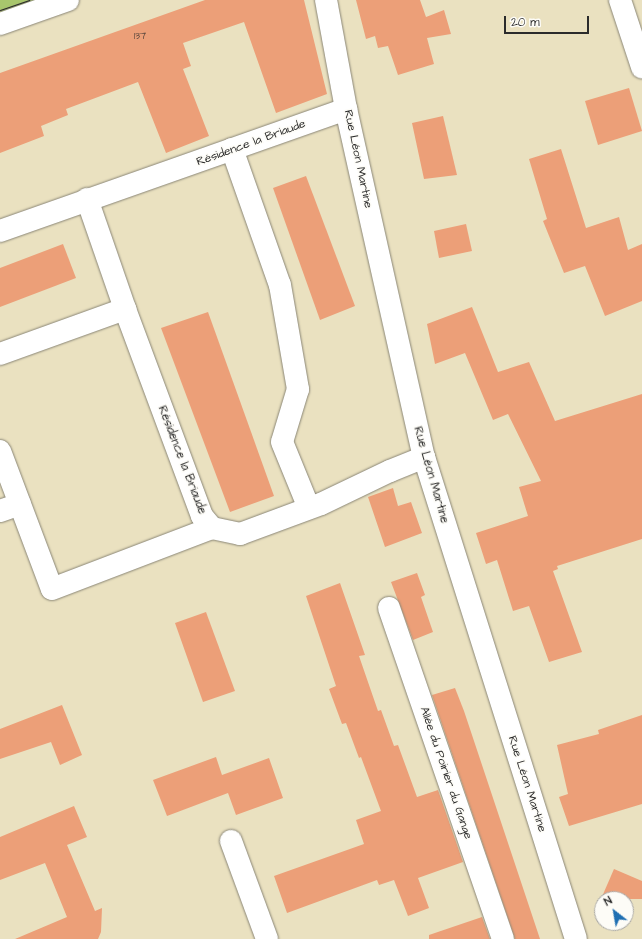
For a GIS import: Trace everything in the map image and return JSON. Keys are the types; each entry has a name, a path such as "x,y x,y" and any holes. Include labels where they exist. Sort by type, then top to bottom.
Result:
{"street":[{"path":"0,24 68,0"},
{"name":"Rue Léon Martine","path":"326,0 346,109 424,457 576,939"},
{"path":"620,0 642,67"},
{"name":"Résidence la Briaude","path":"0,231 87,199 346,109"},
{"path":"232,149 280,285 298,389 282,442 309,508"},
{"name":"Résidence la Briaude","path":"87,199 125,309 202,516 212,528 240,534 309,508 424,457"},
{"path":"0,354 125,309"},
{"path":"0,451 52,589 212,528"},
{"path":"0,511 20,504"},
{"name":"Allée du Poirier du Gange","path":"389,608 503,939"},
{"path":"231,841 267,939"}],"green space":[{"path":"0,0 49,0 0,18"}],"building":[{"path":"205,0 304,0 327,94 276,113 244,22 183,43 191,66 183,69 209,136 166,153 138,82 66,109 68,115 41,126 44,136 0,153 0,73"},
{"path":"356,0 420,0 426,17 444,10 451,34 427,38 434,64 398,75 388,46 378,48 375,36 366,39"},
{"path":"629,88 642,131 598,145 585,101"},
{"path":"443,116 457,175 424,179 412,123"},
{"path":"561,149 586,228 619,217 628,250 642,244 642,301 605,316 585,266 564,273 543,221 547,219 529,159"},
{"path":"306,176 355,306 320,320 273,188"},
{"path":"466,224 472,251 439,258 434,231"},
{"path":"63,244 76,278 0,307 0,268"},
{"path":"472,307 498,372 529,362 555,421 642,394 642,539 557,566 558,569 553,571 582,652 549,662 529,606 513,611 497,560 486,564 476,533 528,516 519,487 541,481 508,414 493,420 465,353 435,364 427,324"},
{"path":"208,312 274,496 230,512 161,328"},
{"path":"393,488 398,506 411,502 422,533 385,547 368,497"},
{"path":"417,573 425,595 421,597 433,632 413,640 391,582"},
{"path":"340,583 365,655 359,656 378,711 381,710 394,746 398,745 417,797 438,790 463,862 418,878 429,908 408,916 394,880 379,885 377,880 287,913 274,876 364,844 356,820 381,811 361,757 359,758 346,723 342,724 329,689 336,686 306,596"},
{"path":"206,612 235,691 203,702 175,623"},
{"path":"455,688 540,939 515,939 432,695"},
{"path":"62,705 82,755 60,765 51,742 0,759 0,729"},
{"path":"642,715 642,804 569,826 559,797 568,794 557,745 599,734 598,730"},
{"path":"216,757 222,775 269,758 283,798 236,815 228,793 167,816 153,780"},
{"path":"74,806 87,837 67,845 95,911 102,908 101,932 98,939 15,939 67,917 45,863 0,880 0,837"},
{"path":"614,869 642,881 642,899 634,899 634,891 604,891"},
{"path":"482,917 490,939 429,939 429,935"}],"tram line":[{"path":"0,10 29,0"}]}
